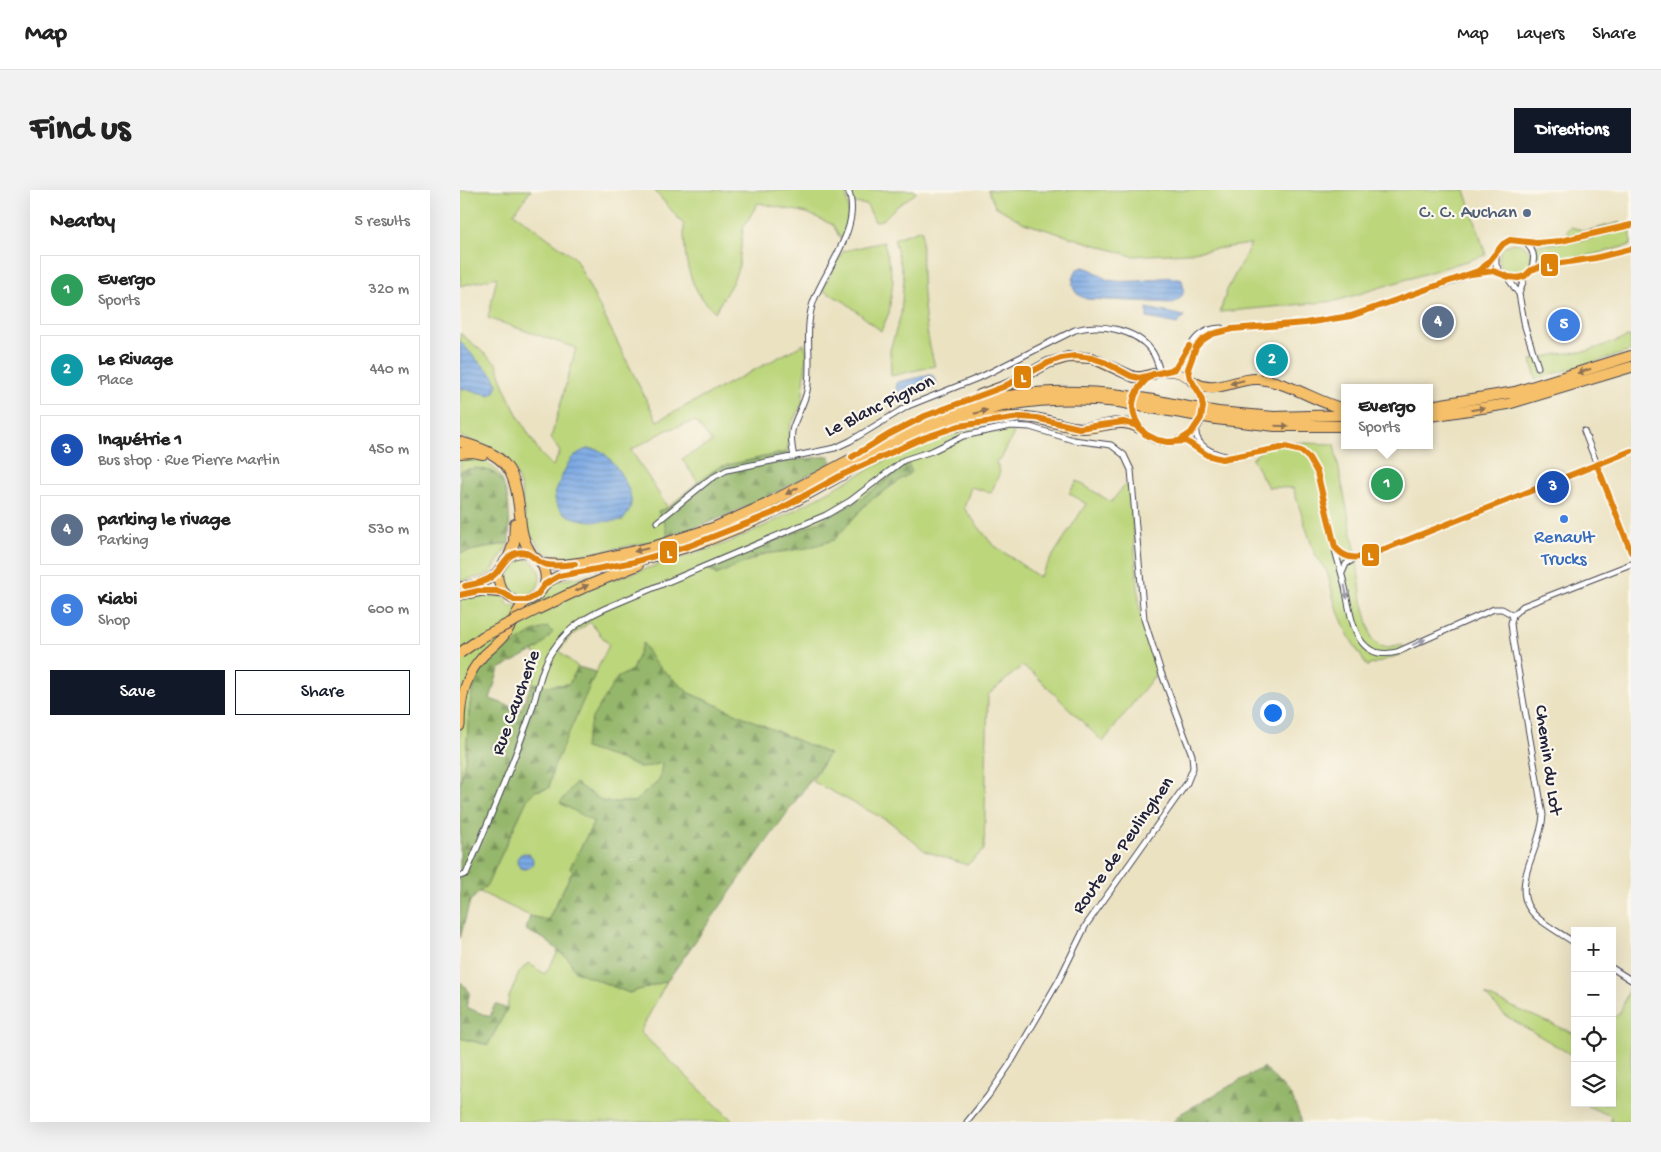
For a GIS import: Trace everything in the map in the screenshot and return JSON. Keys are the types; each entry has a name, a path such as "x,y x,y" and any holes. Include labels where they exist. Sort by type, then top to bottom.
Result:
{"highway":[{"path":"545,584 563,574 615,566 666,553 709,539 759,519 838,471 888,435 925,416 1003,387 1061,358 1075,356 1092,358 1134,377 1160,373"},
{"path":"1433,406 1515,392 1631,356"},
{"path":"1433,416 1508,404 1631,368"},
{"path":"1192,381 1201,386 1212,388 1248,380 1266,380 1279,383 1341,408"},
{"path":"542,564 583,563 656,546 697,534 742,516 926,430 974,413 1008,405 1050,400 1120,399 1275,426 1341,426"},
{"path":"1217,415 1274,417 1341,415"},
{"path":"838,471 938,432 1002,418 1020,416 1036,418 1079,428 1123,422 1139,428"},
{"path":"460,442 492,452 508,468 517,490 522,536 532,555"},
{"path":"460,453 473,452 486,456 499,465 508,479 513,498 515,526 514,546 509,556"},
{"path":"460,653 484,636 538,609 594,582 666,553"}],"main road":[{"path":"460,587 487,580 509,556 519,553 532,555 542,564 546,574 545,584 538,595 526,601 518,608 505,635 482,658 468,679 461,702 460,726"},
{"path":"498,570 498,582 512,608 513,619"},
{"path":"460,595 483,591 526,601"}],"street":[{"path":"794,457 793,427 804,400 808,381 809,325 812,308 848,228 852,206 848,190"},
{"path":"1473,274 1488,265 1500,246 1507,241 1540,242 1578,238 1631,225"},
{"path":"1524,242 1530,246 1533,253 1534,260 1531,270"},
{"path":"1519,294 1525,276 1531,270 1542,266 1596,258 1631,249"},
{"path":"1496,253 1496,262 1501,273"},
{"path":"1538,367 1525,327 1519,294 1507,277 1501,273 1488,271 1473,274 1352,316 1305,324 1215,328 1201,335 1189,346 1175,369 1160,373 1141,383 1134,396 1133,414 1139,428 1147,436 1168,442 1186,441 1212,457 1234,457 1285,447 1294,448 1304,454 1312,462 1317,472 1333,545 1342,573 1357,636 1367,647 1380,652 1397,652 1492,610 1502,609 1513,615 1523,606 1631,564"},
{"path":"1507,277 1525,276"},
{"name":"Le Blanc Pignon","path":"657,522 710,480 727,470 825,451 842,445 908,406 983,376 1062,335 1082,328 1096,326 1111,328 1140,340 1154,355 1160,373"},
{"path":"1179,441 1196,428 1202,414 1203,403 1200,392 1188,372 1192,354 1198,344 1212,334 1232,328"},
{"path":"1160,373 1179,373 1192,381"},
{"name":"Rue Caucherie","path":"463,875 520,743 550,654 565,635 588,616 819,518 846,503 904,460 932,451 954,439 976,433 1011,426 1023,426 1073,440 1111,445 1124,455 1132,474"},
{"path":"1196,428 1197,438 1206,448 1219,455 1234,457"},
{"path":"1584,432 1631,552"},
{"path":"1342,573 1346,564 1357,558 1367,556 1631,451"},
{"name":"Route de Peulinghen","path":"967,1122 1010,1064 1058,980 1086,925 1191,774 1193,765 1191,751 1161,672 1144,619 1132,474"},
{"path":"1333,545 1343,556 1357,558"},
{"name":"Chemin du Lot","path":"1513,615 1511,623 1513,640 1543,815 1540,834 1525,874 1523,893 1528,907 1536,917 1571,940"},
{"path":"1616,971 1631,980"}],"green space":[{"path":"460,190 531,190 514,213 575,258 657,421 804,344 807,352 802,404 790,426 787,452 719,467 698,482 682,459 712,442 695,421 667,430 631,450 668,508 658,511 668,536 645,543 565,558 544,553 527,529 521,489 515,470 503,454 460,436 460,333 497,364 507,394 517,414 540,453 553,466 560,452 551,438 576,348 488,318 497,277 460,286"},
{"path":"654,190 845,190 848,203 848,221 841,240 833,225 807,213 758,203 743,228 739,266 732,283 715,312 701,297 692,280 685,253 684,225"},
{"path":"850,190 914,190 916,193 896,207 884,219 875,222 867,205 854,203"},
{"path":"988,190 1465,190 1486,255 1336,301 1220,312 1227,290 1251,244 1186,253 1132,256 1024,223 995,206"},
{"path":"1621,222 1621,224 1573,235 1569,235 1567,231 1571,227 1586,231"},
{"path":"1631,228 1631,245 1587,256 1538,262 1533,246 1589,239"},
{"path":"922,229 923,298 927,332 935,366 891,376 890,350 901,314 904,278 894,239"},
{"path":"884,242 893,281 889,313 881,331 845,302 822,290 843,251"},
{"path":"1515,243 1521,244 1526,248 1530,253 1530,265 1526,270 1521,274 1515,275 1509,274 1504,270 1500,265 1499,259 1500,253 1504,248 1509,244"},
{"path":"1631,336 1631,351 1536,379 1531,360 1558,354 1588,351"},
{"path":"1003,422 1014,433 1000,461 997,460 996,462 1000,472 991,493 971,487 964,508 992,544 1039,577 1086,504 1069,493 1077,481 1111,502 1125,485 1130,487 1140,613 1158,671 1103,742 1034,674 1022,666 988,695 984,850 967,865 925,851 890,822 812,781 829,754 689,693 654,662 617,678 622,760 641,768 663,763 659,781 634,802 604,802 574,784 594,822 570,868 573,870 548,920 530,916 480,892 487,885 528,798 535,791 549,788 553,769 584,696 609,645 590,622 570,637 559,651 578,667 569,684 546,686 532,683 541,657 533,652 539,648 478,676 471,697 466,756 460,784 460,599 475,596 503,596 509,606 520,606 533,603 556,581 607,573 611,580 730,542 777,520 904,450 951,432","holes":["908,463 911,472 867,503 834,540 789,551 764,554 716,575 709,568 784,538 839,512 863,498"]},
{"path":"1271,442 1334,444 1356,554 1362,600 1372,639 1380,646 1388,648 1402,645 1408,652 1367,666 1348,635 1335,604 1328,575 1324,566 1315,555 1293,488 1268,487 1252,459"},
{"path":"460,447 465,457 485,462 493,467 504,484 496,475 489,471 472,469 460,472"},
{"path":"787,452 796,460 829,456 832,462 772,494 731,513 668,536 658,511 668,508 719,467"},
{"path":"908,463 912,472 867,503 834,540 807,548 764,554 716,575 708,568 783,538 838,512 869,493"},
{"path":"476,468 492,472 499,477 504,485 509,515 509,543 460,553 460,472"},
{"path":"509,543 491,572 484,576 460,581 460,553"},
{"path":"521,558 535,563 540,577 535,591 521,596 507,591 502,577 507,563"},
{"path":"547,627 553,632 539,648 499,669 490,699 521,710 532,683 546,686 569,684 578,667 596,672 553,769 549,788 535,791 528,798 487,885 470,901 460,938 460,784 466,756 471,697 478,676 488,661 533,632"},
{"path":"643,643 654,662 689,693 829,754 667,981 629,993 575,971 568,958 544,939 526,930 530,916 548,920 573,870 570,868 594,822 560,803 575,783 604,802 634,802 659,781 662,763 641,768 584,748 592,718 617,678 632,670"},
{"path":"557,951 568,958 575,971 629,993 667,981 640,1032 734,1122 460,1122 460,1038 488,1045 507,1009 509,997 519,973 528,963 545,974"},
{"path":"460,981 470,992 466,1007 490,1017 495,1004 507,1009 488,1045 460,1038"},
{"path":"1631,983 1631,1122 1611,1122 1611,1116 1589,1107 1616,1107 1616,1016 1620,1013"},
{"path":"1485,995 1571,1032 1571,1055 1506,1016"},
{"path":"1264,1067 1292,1097 1302,1122 1173,1122 1180,1114"}],"water":[{"path":"1083,267 1108,280 1116,281 1177,278 1182,280 1183,294 1173,303 1087,299 1078,294 1073,287 1073,279 1077,269"},
{"path":"1147,308 1185,316 1177,324 1147,318"},
{"path":"460,341 494,376 497,385 495,392 490,395 460,388"},
{"path":"933,376 937,385 935,388 905,396 896,389 897,382"},
{"path":"587,449 599,450 606,455 624,480 631,502 623,520 583,520 564,513 558,507 555,493 567,466 574,456"},
{"path":"525,853 531,855 533,861 531,867 525,869 519,867 517,861 519,855"}],"transit line":[{"name":"L","path":"460,595 478,591 496,591 504,593 514,600 528,600 537,595 545,584 559,576 634,562 689,546 773,513 842,475 923,438 959,426 1020,417 1036,418 1079,428 1123,422 1135,425 1147,435 1157,440 1179,441 1191,433 1201,418 1203,407 1201,396 1190,378 1188,369 1196,347 1201,341 1212,334 1232,329 1305,323 1351,316 1478,271 1487,264 1503,244 1510,240 1537,243 1561,241 1631,225"},
{"name":"L","path":"1471,274 1493,271 1518,278 1542,266 1595,258 1631,249"},
{"name":"L","path":"852,457 888,435 925,416 1003,387 1061,358 1075,356 1092,358 1139,378 1175,369 1189,346"},
{"name":"L","path":"1145,434 1135,418 1133,402 1139,387 1153,374"},
{"name":"L","path":"1170,442 1186,441 1207,455 1222,459 1285,447 1301,451 1309,458 1317,472 1335,547 1345,555 1353,557 1367,556 1631,451"},
{"name":"L","path":"1597,465 1631,552"},
{"name":"L","path":"465,586 491,577 509,557 520,552 524,552 548,565 575,564"}],"place":[{"name":"C. C. Auchan","path":"1527,213"},
{"name":"parking le rivage","path":"1438,322"},
{"name":"Kiabi","path":"1564,325"},
{"name":"Le Rivage","path":"1272,360"},
{"name":"Evergo","path":"1387,484"},
{"name":"Inquétrie 1","path":"1553,487"},
{"name":"Renault Trucks","path":"1564,519"}]}
